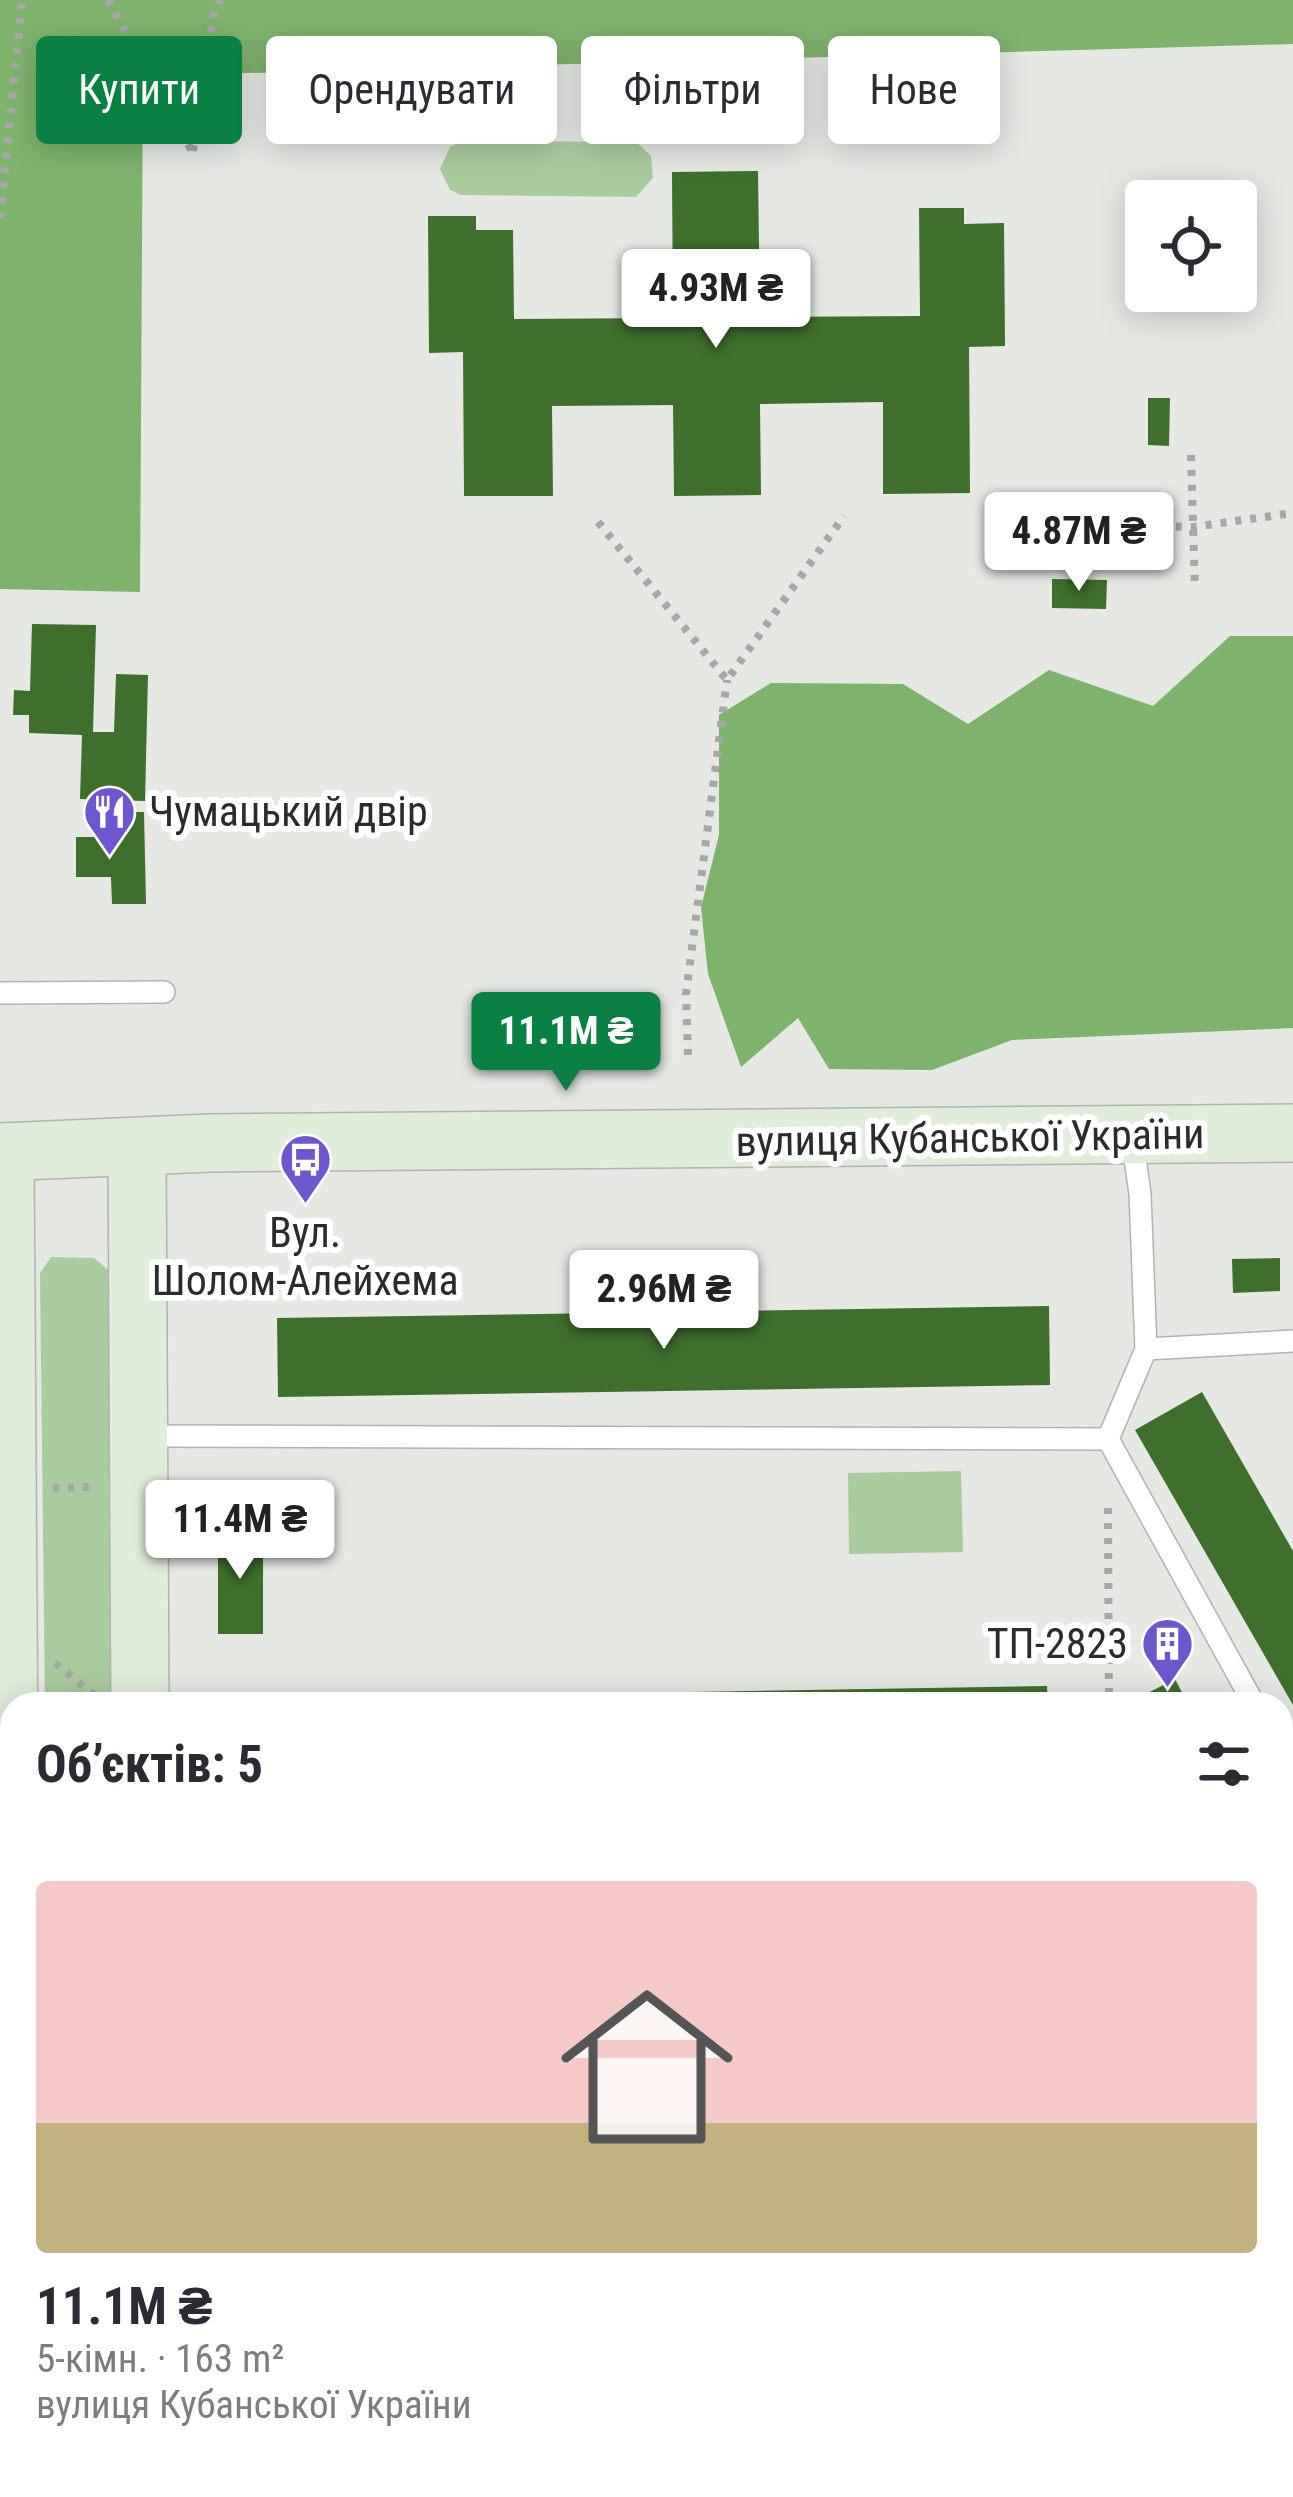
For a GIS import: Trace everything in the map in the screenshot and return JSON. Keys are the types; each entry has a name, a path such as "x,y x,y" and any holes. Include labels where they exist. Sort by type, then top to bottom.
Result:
{"street":[{"name":"вулиця Кубанської України","path":"3,1153 137,1147 1293,1133"},
{"path":"137,1147 140,1692"},
{"path":"3,1153 10,1692"}],"lane":[{"path":"0,993 164,992"},
{"path":"1108,1439 1145,1349 1140,1194 1132,1136"},
{"path":"1145,1349 1293,1341"},
{"path":"139,1461 1108,1439"},
{"path":"1108,1439 1247,1692"}],"path":[{"path":"0,218 22,0"},
{"path":"108,0 193,153 214,10 220,0"},
{"path":"1191,455 1195,590"},
{"path":"1018,508 1037,525 1192,527 1293,513"},
{"path":"688,1055 686,994 727,680 844,516"},
{"path":"598,522 727,680"},
{"path":"1108,1439 1109,1692"},
{"path":"9,1489 139,1461"}],"green space":[{"path":"0,0 1293,0 1293,44 1000,52 1000,36 828,36 828,57 804,58 804,36 581,36 581,64 557,64 557,36 266,36 266,73 242,73 242,36 36,36 36,144 143,144 140,592 0,589"},
{"path":"557,142 638,144 651,156 653,178 636,197 461,195 450,190 440,169 450,147"},
{"path":"1230,636 1293,636 1293,1028 1012,1040 932,1070 829,1069 798,1018 741,1067 708,974 701,907 719,835 719,715 771,683 903,684 968,724 1049,670 1153,706"},
{"path":"51,1257 94,1258 113,1274 115,1692 45,1692 40,1273"},
{"path":"961,1471 963,1552 849,1554 848,1473"}],"building":[{"path":"758,171 760,317 920,316 919,208 964,208 964,224 1004,223 1005,346 969,347 970,493 883,494 883,402 760,404 761,495 674,496 673,405 552,406 553,496 464,496 463,352 429,353 428,216 476,216 476,230 513,230 514,319 673,318 672,172"},
{"path":"1148,398 1170,398 1169,446 1148,445"},
{"path":"1052,579 1107,580 1106,609 1052,608"},
{"path":"32,624 96,625 93,732 114,732 116,674 148,675 145,801 80,799 82,735 29,733 29,715 13,715 14,690 30,691"},
{"name":"Чумацький двір","path":"111,812 144,812 146,904 112,904 111,877 76,877 76,837 111,837"},
{"path":"1280,1258 1280,1291 1233,1293 1232,1259"},
{"path":"1049,1306 1050,1385 278,1397 277,1318"},
{"path":"1202,1392 1293,1551 1293,1692 1286,1692 1135,1430"},
{"path":"218,1529 263,1529 263,1634 218,1634"},
{"path":"1175,1679 1182,1692 1150,1692"},
{"path":"1047,1686 1047,1692 691,1692"}],"place":[{"name":"Чумацький двір","path":"110,857"},
{"name":"Вул. Шолом-Алейхема","path":"305,1206"},
{"name":"ТП-2823","path":"1167,1689"}]}
